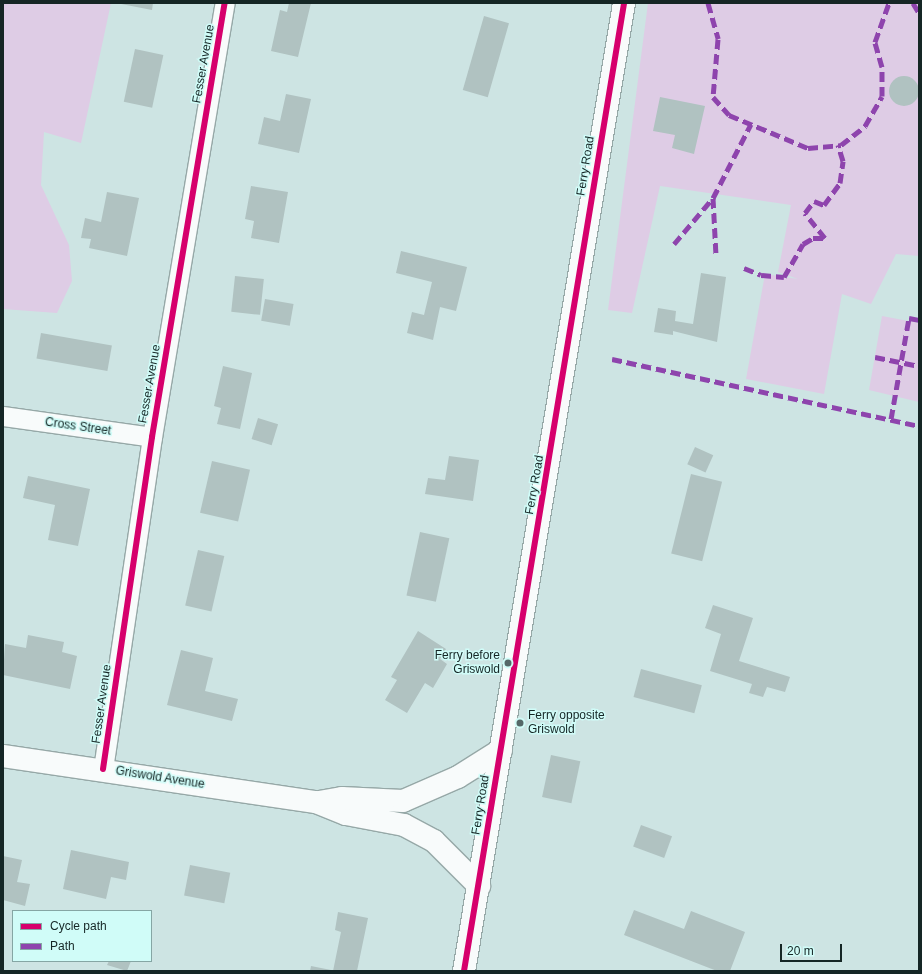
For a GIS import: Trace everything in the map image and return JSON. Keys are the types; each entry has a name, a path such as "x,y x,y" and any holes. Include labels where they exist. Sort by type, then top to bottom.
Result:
{"main road":[{"name":"Ferry Road","path":"464,971 624,3"},
{"path":"316,802 342,798 403,801 458,776 501,750"},
{"name":"Griswold Avenue","path":"3,756 103,769 316,802"},
{"path":"316,802 346,814 404,825 434,841 478,886"}],"street":[{"name":"Fesser Avenue","path":"103,769 152,437 226,3"},
{"name":"Cross Street","path":"3,416 152,437"}],"shaded area":[{"path":"3,3 111,3 81,143 44,132 41,185 69,245 72,281 57,313 3,309"},
{"path":"648,3 919,3 919,256 896,254 871,304 842,294 824,394 746,379 765,274 798,279 778,272 791,205 660,186 632,313 608,310"},
{"path":"882,316 919,323 919,402 869,390"}],"building":[{"path":"116,3 153,3 152,10"},
{"path":"289,3 311,3 298,57 271,51 280,10 287,12"},
{"path":"484,16 509,23 488,97 463,90"},
{"path":"135,49 163,55 152,108 124,102"},
{"path":"904,76 915,80 919,91 915,102 904,106 893,102 889,91 893,80"},
{"path":"286,94 311,99 299,153 258,144 264,117 280,121"},
{"path":"660,97 705,106 694,154 672,148 675,135 653,131"},
{"path":"251,186 288,192 279,243 251,238 254,221 245,219"},
{"path":"107,192 139,198 127,256 89,248 91,239 81,238 85,218 101,222"},
{"path":"401,251 467,267 456,311 440,307 433,340 407,333 412,312 424,315 432,282 396,273"},
{"path":"701,273 726,277 717,342 673,331 673,335 654,332 658,308 676,311 675,321 693,324"},
{"path":"235,276 264,279 260,315 231,312"},
{"path":"265,299 294,304 290,326 261,321"},
{"path":"41,333 112,346 107,371 36,359"},
{"path":"223,366 252,373 240,429 217,424 221,408 214,406"},
{"path":"258,418 278,424 272,445 252,439"},
{"path":"695,447 713,455 706,472 687,464"},
{"path":"449,456 479,460 473,501 425,494 428,478 445,480"},
{"path":"212,461 250,470 238,521 200,513"},
{"path":"691,474 722,482 702,561 671,554"},
{"path":"28,476 90,489 78,546 48,540 55,505 23,498"},
{"path":"420,532 449,538 436,602 406,596"},
{"path":"198,550 224,556 211,612 185,606"},
{"path":"713,605 753,618 739,661 790,677 785,692 767,687 763,697 749,693 752,684 710,671 721,634 705,628"},
{"path":"418,631 446,649 440,659 447,664 433,688 425,683 407,713 385,700 397,680 391,677"},
{"path":"28,635 64,642 62,652 77,656 70,689 3,675 5,644 26,648"},
{"path":"181,650 213,658 205,691 238,699 232,721 167,705"},
{"path":"641,669 702,685 694,713 633,697"},
{"path":"551,755 580,761 571,803 542,797"},
{"path":"641,825 672,836 664,858 633,847"},
{"path":"71,850 129,862 126,880 111,877 106,899 63,889"},
{"path":"3,856 22,860 17,882 30,884 25,906 3,900"},
{"path":"190,865 230,873 224,903 184,895"},
{"path":"634,910 684,929 691,911 745,932 730,971 717,971 624,935"},
{"path":"338,912 368,918 357,971 333,971 341,932 335,930"},
{"path":"108,962 131,962 127,971 107,965"},
{"path":"311,966 331,970 331,971 310,971"}],"marked path":[{"path":"708,3 718,39 713,97 729,115 808,148 841,145 865,126 882,96 882,67 875,42 889,3"},
{"path":"913,3 919,13"},
{"path":"674,244 713,198 751,124"},
{"path":"744,268 761,275 784,277 803,244 813,238 825,238 805,213 814,201 824,205 840,183 843,161 838,145"},
{"path":"713,198 716,255"},
{"path":"891,419 909,318 919,320"},
{"path":"875,357 919,366"},
{"path":"612,359 919,426"}],"cycle path":[{"path":"103,769 152,437 225,3"},
{"path":"464,971 624,3"}],"place":[{"name":"Ferry before Griswold","path":"508,663"},
{"name":"Ferry opposite Griswold","path":"520,723"}]}
